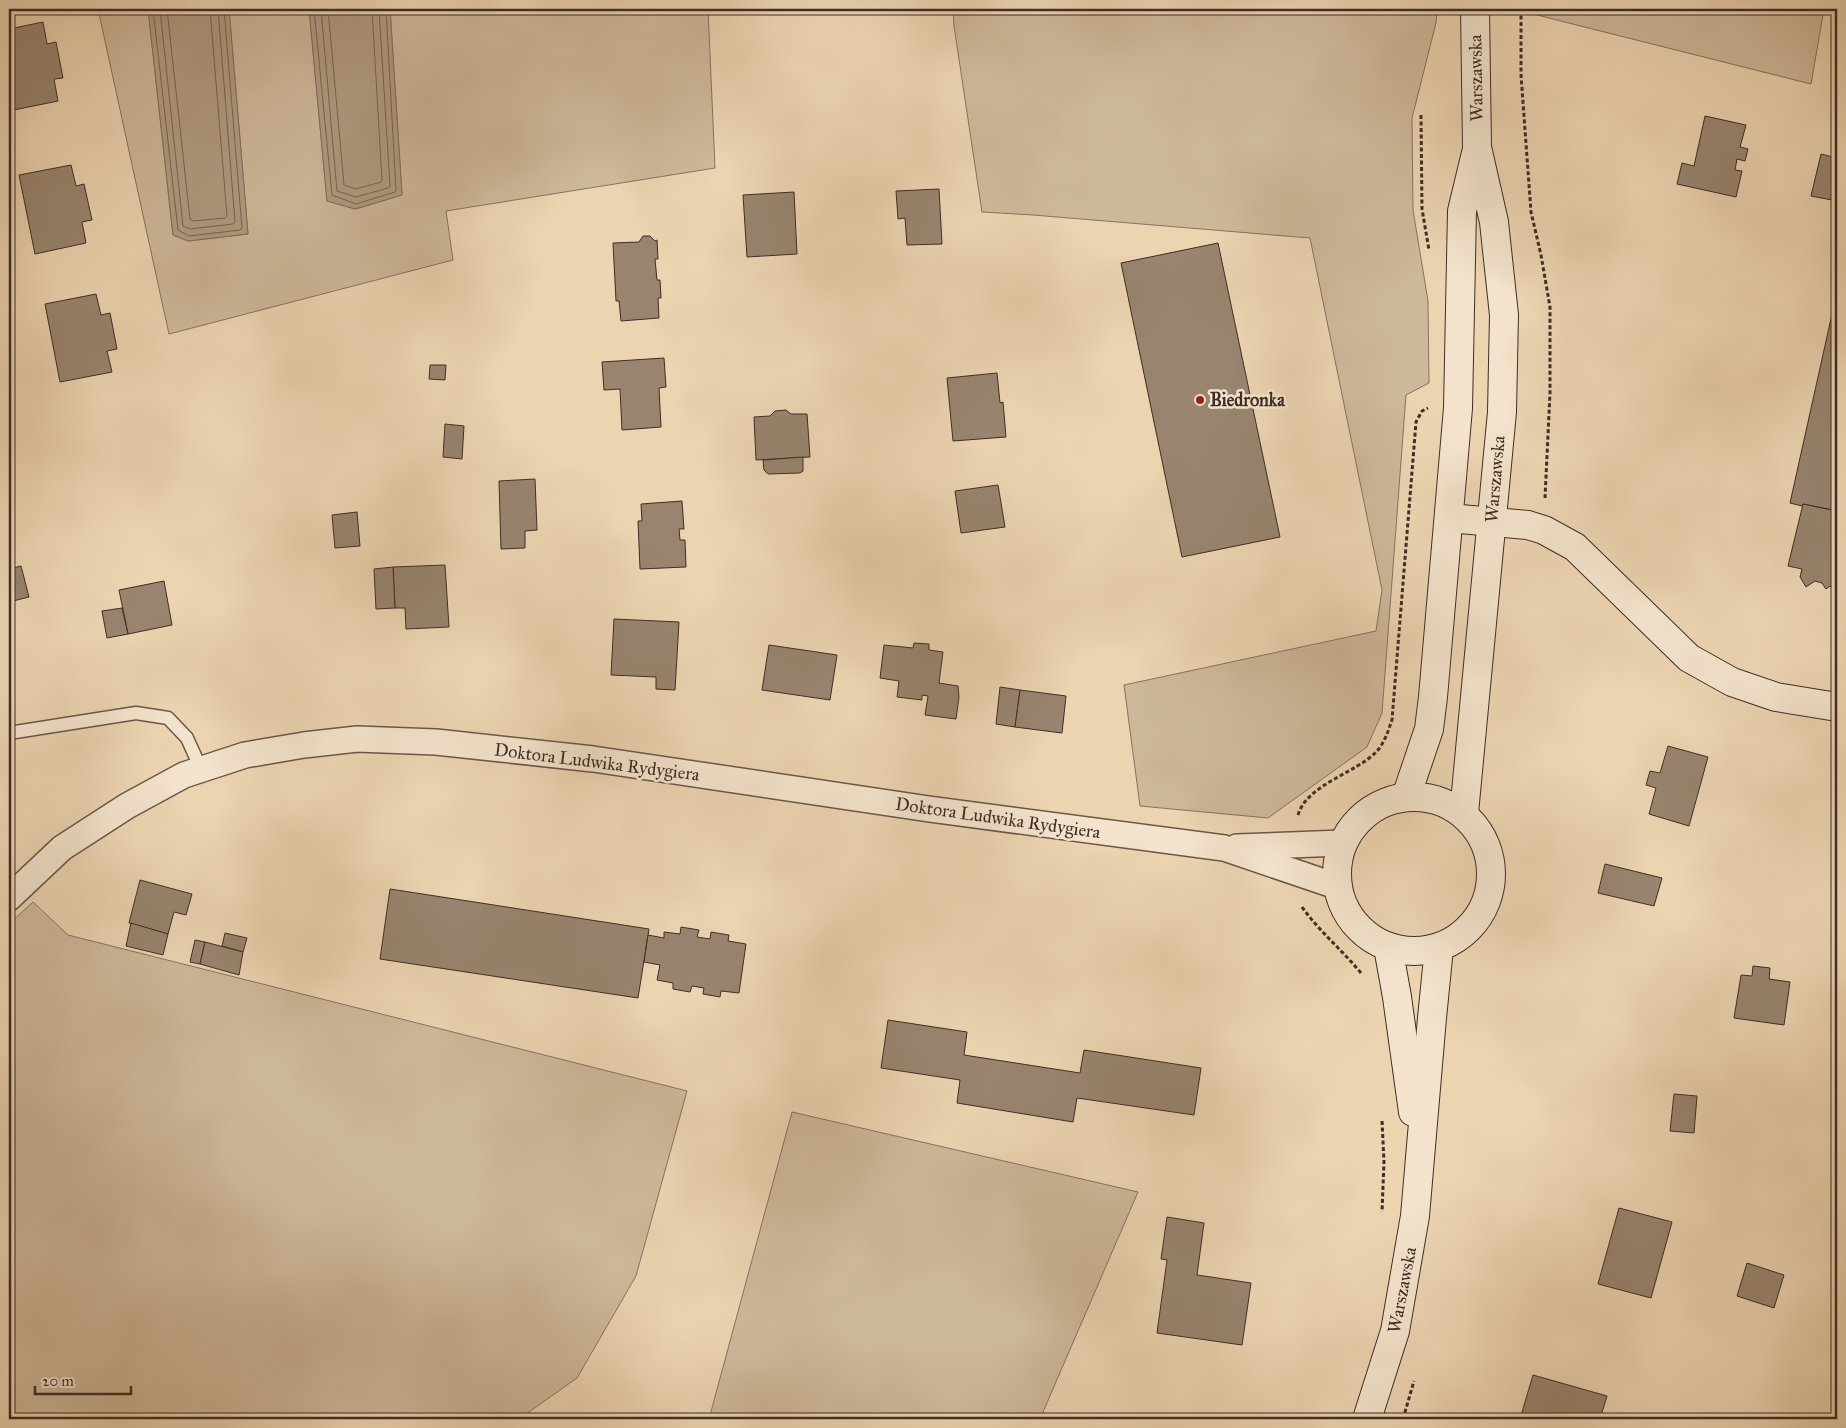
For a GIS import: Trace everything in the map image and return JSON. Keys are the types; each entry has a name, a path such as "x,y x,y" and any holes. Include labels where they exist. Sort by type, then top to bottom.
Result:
{"main road":[{"name":"Warszawska","path":"1464,813 1502,412 1504,315 1494,222 1477,147 1475,9"},
{"name":"Warszawska","path":"1406,797 1429,729 1458,408 1462,211 1477,147"},
{"path":"1449,518 1528,525 1544,530 1575,547 1689,658 1732,682 1776,697 1837,708"},
{"path":"1406,797 1424,798 1464,813 1479,835 1487,853 1491,873 1488,894 1480,913 1467,930 1439,948 1420,952 1388,947 1373,940 1360,930 1349,917 1336,886 1342,843 1350,828 1377,807 1406,797"},
{"name":"Warszawska","path":"1388,947 1420,1158"},
{"name":"Warszawska","path":"1367,1419 1395,1331 1415,1216 1439,948"}],"street":[{"name":"Doktora Ludwika Rydygiera","path":"9,898 62,848 127,806 184,775 245,755 304,745 357,739 436,742 593,759 929,809 1224,848 1342,843"},
{"name":"Doktora Ludwika Rydygiera","path":"1224,848 1336,886"}],"lane":[{"path":"9,733 136,712 168,718 187,738 201,770"}],"path":[{"path":"1521,9 1521,75 1531,212 1550,307 1550,393 1544,530"},
{"path":"1294,844 1299,811 1310,798 1376,752 1386,738 1392,720 1416,422 1422,411 1431,406"},
{"path":"1291,871 1289,888 1307,915 1362,974"},
{"path":"1382,1113 1384,1162 1382,1220"}],"shaded area":[{"path":"98,9 148,9 173,235 188,241 248,234 229,9 309,9 327,201 356,209 402,195 390,9 708,9 715,168 446,211 453,260 169,334"},
{"path":"953,9 1437,9 1436,23 1412,118 1413,210 1428,301 1429,383 1406,395 1382,713 1367,747 1268,818 1140,806 1124,685 1376,631 1382,590 1310,238 982,212"},
{"path":"1534,9 1824,9 1811,84 1533,14"},
{"path":"33,902 68,935 687,1091 636,1276 577,1378 519,1419 9,1419 9,924"},
{"path":"792,1112 1138,1192 1040,1419 709,1419"}],"water":[{"path":"148,9 229,9 248,234 188,241 173,235"},
{"path":"309,9 390,9 402,195 355,209 327,201"}],"building":[{"path":"43,22 47,44 56,42 63,78 54,79 58,101 9,111 9,29"},
{"path":"1705,116 1746,125 1740,147 1748,149 1745,161 1737,159 1735,170 1742,171 1736,197 1677,184 1682,163 1694,166"},
{"path":"1821,154 1837,158 1837,201 1811,196"},
{"path":"71,165 76,186 84,184 92,220 82,222 86,243 35,254 19,175"},
{"path":"939,189 942,244 907,245 905,218 898,219 896,191"},
{"path":"794,192 797,254 747,257 743,195"},
{"path":"643,236 650,236 655,241 657,240 658,259 655,259 657,280 660,280 661,298 658,298 659,318 621,321 619,301 616,301 613,243 639,242"},
{"name":"Biedronka","path":"1218,243 1280,537 1182,557 1121,263"},
{"path":"1837,291 1837,315 1832,314"},
{"path":"96,294 101,315 110,313 117,349 107,351 112,372 60,382 45,304"},
{"path":"1832,314 1837,315 1837,511 1790,503"},
{"path":"664,358 666,387 659,388 661,427 622,430 620,389 604,390 602,362"},
{"path":"430,365 446,365 445,380 429,379"},
{"path":"997,373 1000,403 1003,402 1006,437 953,441 947,378"},
{"path":"786,410 791,414 807,414 810,457 756,460 754,417 770,416 775,411"},
{"path":"445,424 464,426 462,459 443,457"},
{"path":"803,457 803,471 800,473 768,474 764,470 763,460"},
{"path":"535,479 537,530 525,531 525,548 501,549 499,481"},
{"path":"998,485 1005,527 961,533 955,491"},
{"path":"682,501 684,529 679,529 680,540 685,540 686,567 640,569 638,521 642,521 641,504"},
{"path":"1803,504 1837,511 1837,591 1835,592 1830,586 1826,589 1822,583 1815,581 1806,587 1800,577 1802,569 1788,566"},
{"path":"357,512 360,546 335,548 332,515"},
{"path":"445,565 449,627 406,629 405,608 395,608 393,567"},
{"path":"21,566 29,597 9,602 9,569"},
{"path":"393,567 395,608 376,609 374,569"},
{"path":"164,581 172,625 128,634 119,590"},
{"path":"122,608 128,634 107,638 102,611"},
{"path":"614,619 679,622 675,690 656,689 656,677 611,675"},
{"path":"914,643 929,644 929,650 943,652 939,683 958,686 959,697 956,719 925,715 928,696 922,695 922,700 897,697 899,681 880,678 884,645 913,648"},
{"path":"769,645 837,655 830,700 762,690"},
{"path":"1000,687 1020,690 1015,727 996,724"},
{"path":"1020,690 1066,696 1062,733 1015,727"},
{"path":"1668,746 1708,757 1689,826 1649,814 1656,788 1646,785 1650,771 1660,773"},
{"path":"1605,864 1662,878 1654,906 1598,893"},
{"path":"140,880 192,894 186,915 174,912 168,934 129,923"},
{"path":"390,889 649,929 638,998 380,959"},
{"path":"131,923 168,934 163,955 126,946"},
{"path":"681,927 699,930 697,937 710,939 711,932 729,935 728,941 746,944 739,993 721,991 720,997 703,994 704,988 692,986 690,992 673,989 673,983 657,980 660,965 644,962 648,935 664,938 664,932 680,934"},
{"path":"225,933 247,938 243,952 222,946"},
{"path":"195,940 205,942 200,964 190,962"},
{"path":"205,942 243,952 239,975 200,964"},
{"path":"1753,966 1770,968 1769,979 1790,982 1784,1025 1734,1018 1741,975 1752,976"},
{"path":"888,1020 967,1032 964,1055 1080,1073 1084,1050 1201,1068 1194,1115 1077,1098 1073,1122 957,1103 960,1080 881,1068"},
{"path":"1674,1094 1697,1096 1694,1133 1670,1131"},
{"path":"1619,1208 1672,1222 1651,1298 1598,1284"},
{"path":"1167,1217 1204,1223 1197,1275 1251,1283 1242,1345 1157,1333 1167,1260 1161,1259"},
{"path":"1747,1263 1784,1275 1774,1308 1737,1296"},
{"path":"1533,1375 1607,1396 1600,1419 1520,1419"}],"place":[{"name":"Biedronka","path":"1200,400"}]}
